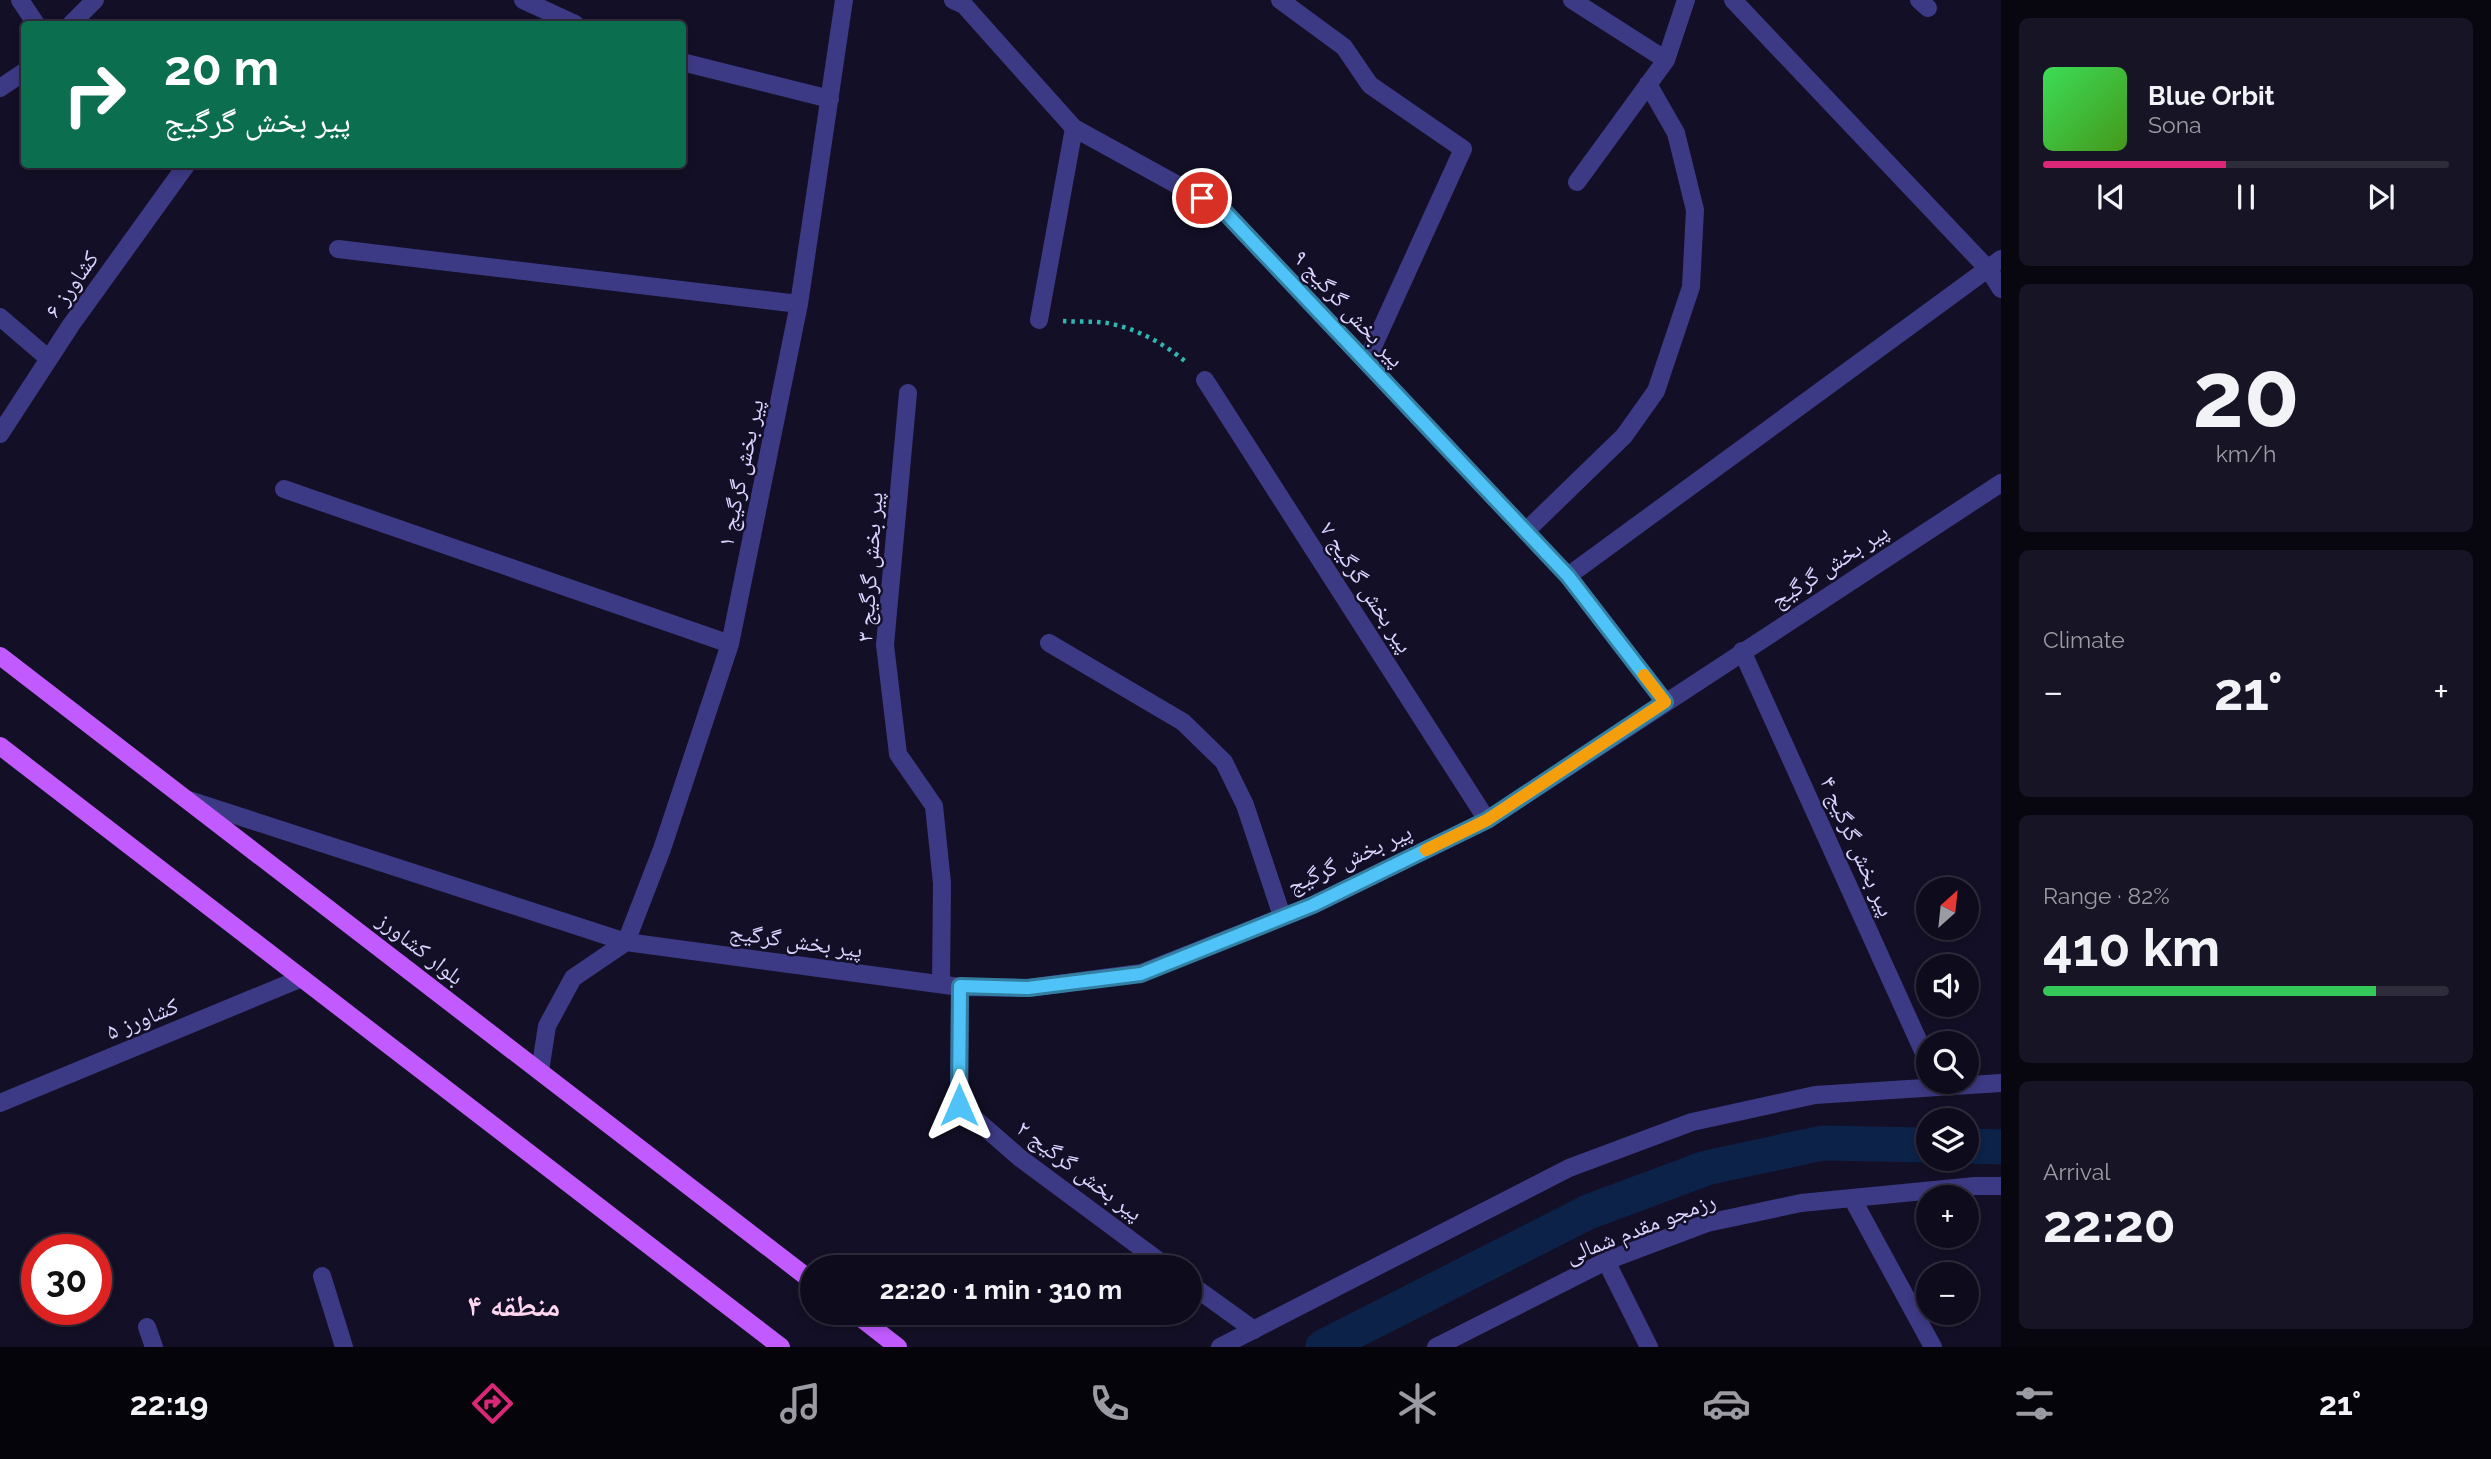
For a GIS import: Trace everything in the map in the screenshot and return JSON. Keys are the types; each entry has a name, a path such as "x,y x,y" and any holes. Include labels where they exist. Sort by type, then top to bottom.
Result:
{"main road":[{"name":"بلوار کشاورز","path":"0,656 800,1272"},
{"path":"0,746 781,1347"},
{"path":"870,1325 898,1347"}],"street":[{"path":"20,0 34,21"},
{"path":"74,21 95,0"},
{"path":"523,0 568,21"},
{"name":"پیر بخش گرگیج ۱","path":"626,942 662,849 730,644 799,304 844,0"},
{"name":"پیر بخش گرگیج ۹","path":"953,0 964,5 1074,128 1223,210 1568,576 1665,702"},
{"path":"1280,0 1344,47 1370,85 1463,149 1366,362"},
{"path":"1572,0 1665,60"},
{"path":"1577,182 1665,60 1686,0"},
{"path":"1733,0 1995,264 2001,289"},
{"path":"686,63 830,99"},
{"path":"0,88 21,74"},
{"path":"1526,531 1624,436 1656,391 1691,287 1695,210 1676,133 1648,84"},
{"path":"1040,320 1074,128"},
{"name":"کشاورز ۶","path":"0,435 78,314 184,168"},
{"path":"338,249 799,304"},
{"path":"1568,576 1995,264"},
{"path":"0,317 49,359"},
{"name":"پیر بخش گرگیج ۷","path":"1205,380 1487,820"},
{"name":"پیر بخش گرگیج ۳","path":"908,393 885,645 898,754 934,806 942,883 941,984"},
{"name":"پیر بخش گرگیج","path":"189,800 626,942 960,986 1028,988 1141,974 1313,905 1487,820 2001,483"},
{"path":"284,489 730,644"},
{"path":"1049,643 1183,722 1224,762 1245,805 1282,916"},
{"name":"پیر بخش گرگیج ۴","path":"1742,651 1916,1035"},
{"path":"540,1071 547,1026 573,978 626,942"},
{"name":"کشاورز ۵","path":"0,1103 302,978"},
{"name":"پیر بخش گرگیج ۲","path":"960,986 959,1105 1020,1158 1151,1255"},
{"path":"1979,1083 2001,1083"},
{"path":"1220,1347 1569,1168 1692,1122 1815,1095 1916,1086"},
{"name":"رزمجو مقدم شمالی","path":"1436,1347 1606,1261 1707,1223 1801,1203 1975,1186 2001,1186"},
{"path":"1853,1200 1933,1347"},
{"path":"1606,1261 1649,1347"},
{"path":"322,1276 344,1347"},
{"path":"1202,1293 1254,1330"},
{"path":"147,1327 154,1347"}],"path":[{"path":"1040,320 1108,323 1145,335 1174,352 1205,380"}],"waterway":[{"path":"1323,1347 1588,1212 1706,1168 1822,1143 1916,1145"},
{"path":"1979,1146 2001,1147"}],"slow traffic":[{"path":"1426,850 1487,820 1665,702 1644,675"}],"district":[{"name":"منطقه ۴","path":"514,1305"}],"route":[{"path":"959,1105 960,986 1028,988 1141,974 1313,905 1487,820 1665,702 1568,576 1223,210 1202,198"}]}
